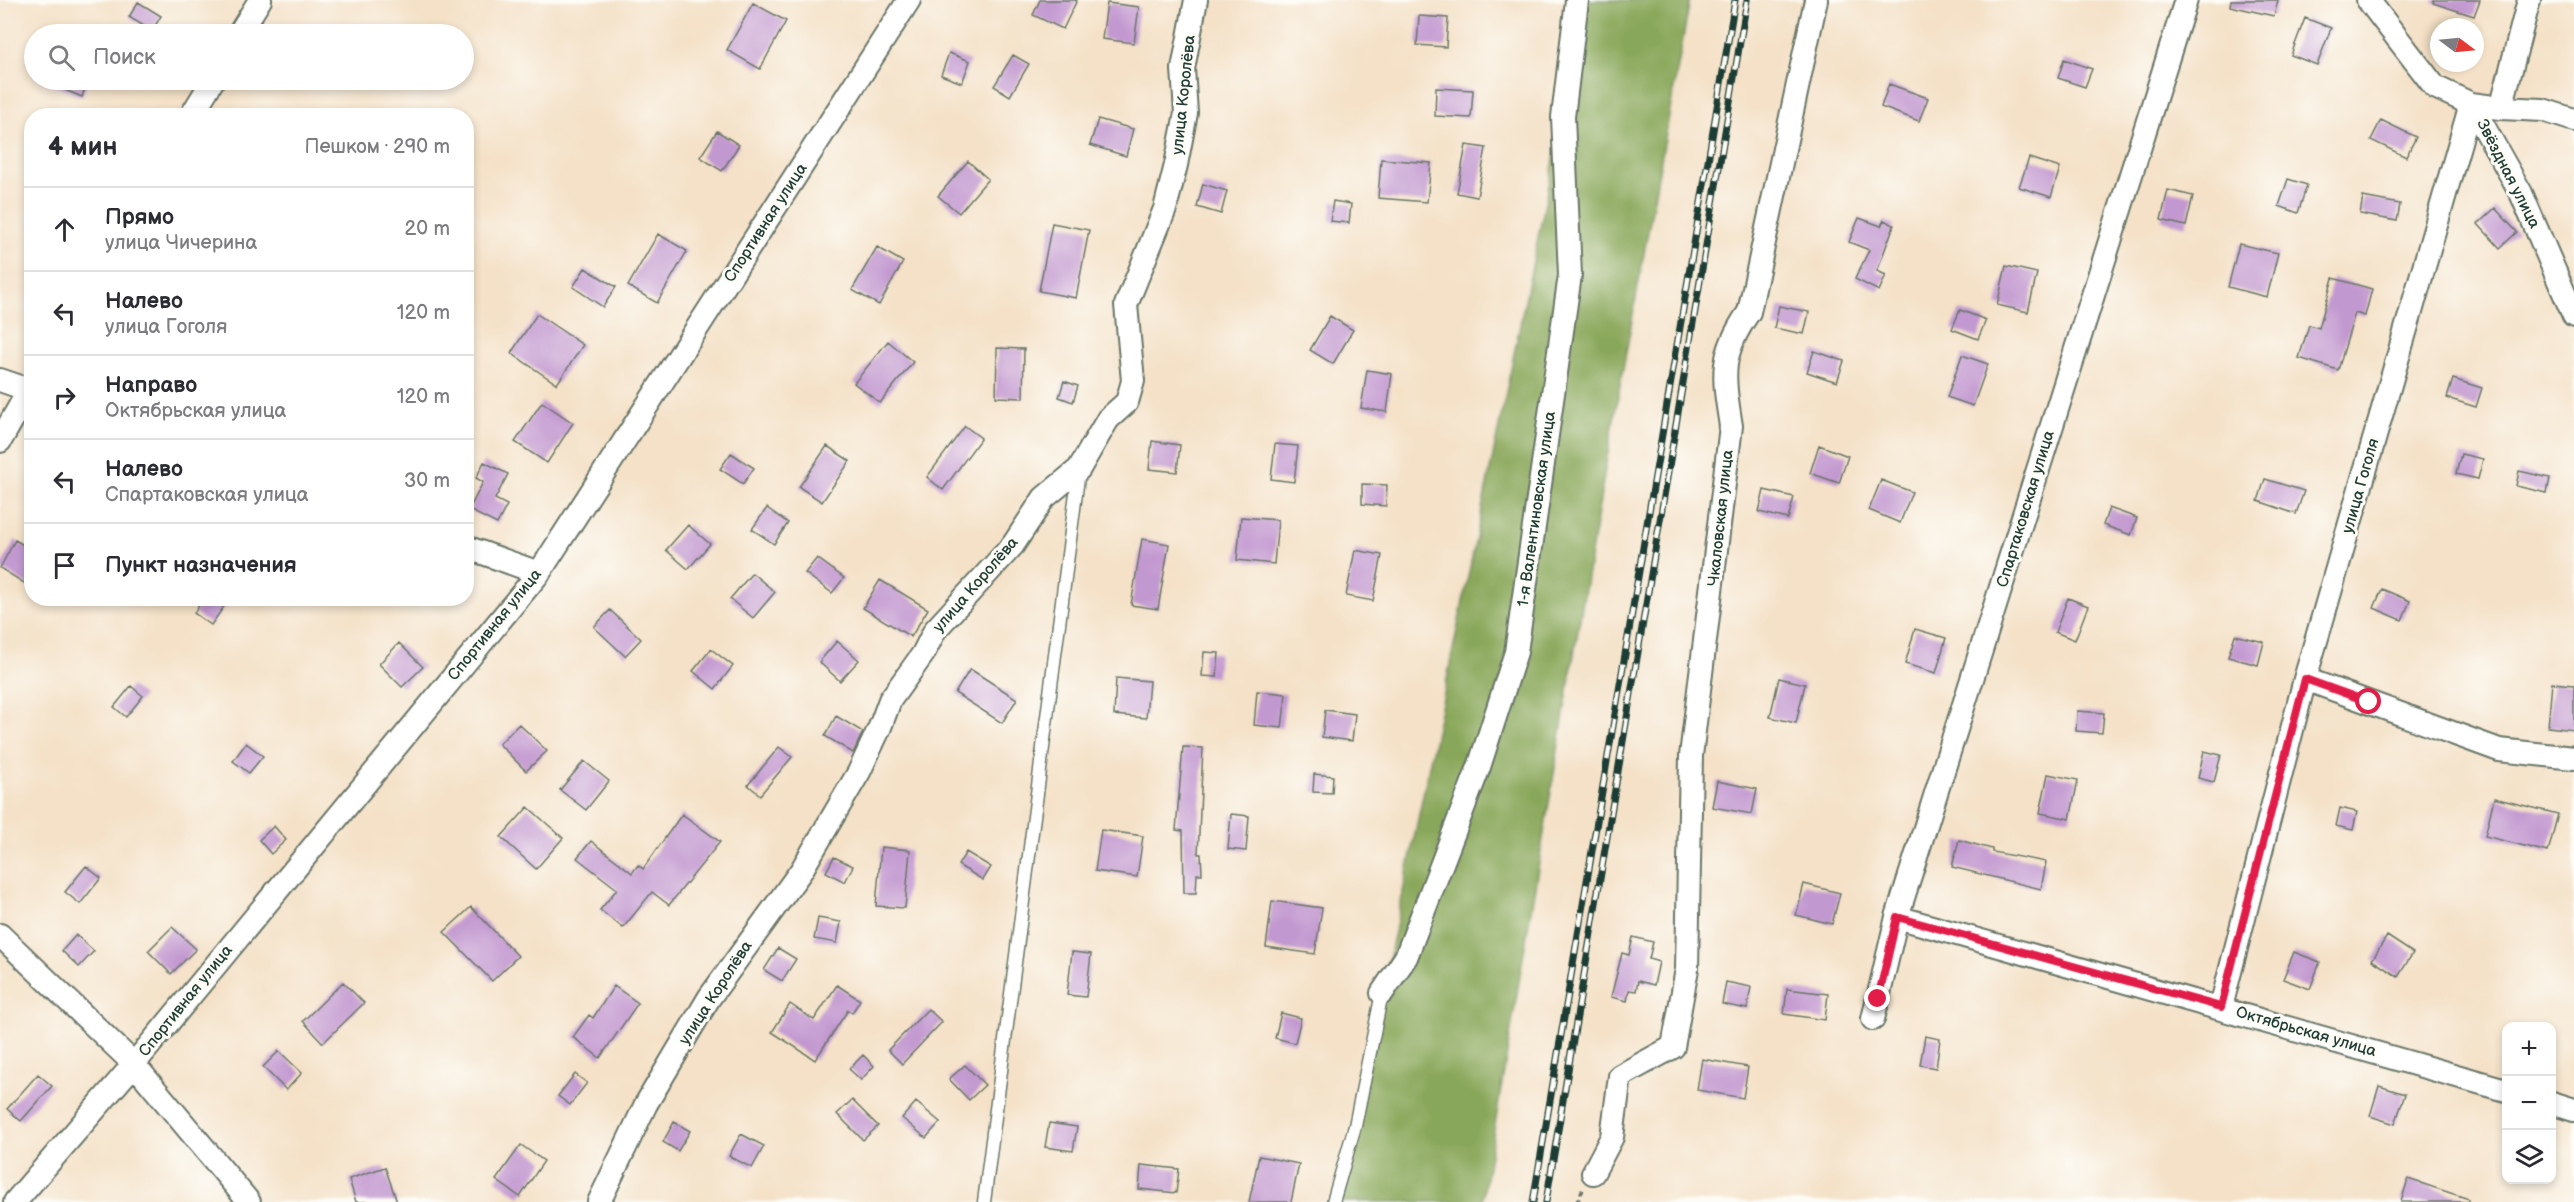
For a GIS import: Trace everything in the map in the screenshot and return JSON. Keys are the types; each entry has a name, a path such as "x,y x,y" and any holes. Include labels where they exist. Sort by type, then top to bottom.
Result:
{"street":[{"path":"245,24 260,0"},
{"name":"Спортивная улица","path":"15,1202 134,1064 539,573 909,0"},
{"name":"улица Королёва","path":"599,1202 646,1104 709,998 801,871 859,772 880,728 890,700 923,654 935,630 1014,545 1044,498 1079,469 1108,419 1127,402 1133,381 1133,356 1126,305 1165,209 1176,165 1186,113 1183,69 1196,0"},
{"name":"1-я Валентиновская улица","path":"1382,993 1406,957 1479,767 1516,652 1570,275 1563,117 1577,0"},
{"name":"Чкаловская улица","path":"1593,1173 1612,1137 1620,1076 1673,1047 1687,969 1691,756 1731,426 1726,393 1725,360 1734,334 1749,312 1816,0"},
{"name":"Спартаковская улица","path":"1873,1019 1897,917 2186,0"},
{"name":"Звёздная улица","path":"2368,0 2435,87 2471,104 2521,193 2574,315"},
{"path":"2501,108 2529,0"},
{"path":"196,108 207,90"},
{"path":"2471,104 2543,110 2574,120"},
{"name":"улица Гоголя","path":"2221,1007 2305,679 2471,104"},
{"path":"0,380 24,386"},
{"path":"0,441 24,400"},
{"path":"474,550 539,573"},
{"path":"2305,679 2499,750 2574,758"},
{"name":"Октябрьская улица","path":"1897,917 2221,1007 2502,1089"},
{"path":"0,935 134,1064 249,1202"},
{"path":"2556,1104 2574,1110"}],"lane":[{"path":"984,1202 1079,469"},
{"path":"1333,1202 1354,1126 1382,993"}],"green space":[{"path":"1587,0 1690,0 1607,458 1482,1202 1339,1202"}],"building":[{"path":"1040,0 1077,0 1063,29 1033,15"},
{"path":"2231,0 2278,0 2274,16 2230,6"},
{"path":"2434,0 2480,0 2474,16 2433,3"},
{"path":"138,2 161,16 156,24 140,24 129,17"},
{"path":"753,3 786,21 760,69 727,50"},
{"path":"1107,3 1139,7 1134,43 1102,39"},
{"path":"1419,16 1448,18 1446,47 1417,45"},
{"path":"2305,18 2331,28 2317,65 2291,55"},
{"path":"949,53 970,61 962,83 941,75"},
{"path":"1013,55 1029,64 1010,96 994,86"},
{"path":"2064,59 2092,69 2085,87 2058,78"},
{"path":"1889,84 1928,98 1919,121 1881,107"},
{"path":"1436,88 1473,90 1471,118 1435,116"},
{"path":"65,90 84,90 82,97"},
{"path":"1098,119 1133,129 1126,156 1090,145"},
{"path":"2381,120 2416,137 2406,157 2371,140"},
{"path":"717,131 739,145 722,171 700,157"},
{"path":"1466,145 1486,148 1477,197 1457,193"},
{"path":"2029,158 2060,168 2051,197 2019,187"},
{"path":"1381,159 1431,163 1427,202 1378,198"},
{"path":"968,161 988,179 959,213 938,196"},
{"path":"2288,179 2307,185 2298,213 2279,206"},
{"path":"1203,184 1227,191 1221,214 1197,207"},
{"path":"2168,190 2193,196 2186,226 2161,220"},
{"path":"2363,197 2400,204 2397,221 2360,214"},
{"path":"1333,201 1351,204 1349,223 1330,221"},
{"path":"2495,208 2517,232 2500,248 2478,224"},
{"path":"1859,218 1881,226 1884,220 1894,225 1877,271 1886,275 1879,291 1855,279 1869,250 1849,242"},
{"path":"1052,223 1089,230 1076,298 1039,291"},
{"path":"658,234 687,251 657,303 628,286"},
{"path":"2239,244 2278,253 2267,297 2228,287"},
{"path":"877,247 903,262 879,305 852,290"},
{"path":"2006,266 2037,273 2028,312 1997,305"},
{"path":"585,268 616,287 603,307 573,287"},
{"path":"2333,278 2372,289 2365,316 2355,313 2338,370 2299,358 2309,325 2319,328"},
{"path":"1779,306 1809,312 1804,334 1774,328"},
{"path":"1960,310 1986,320 1978,339 1952,329"},
{"path":"537,314 583,345 557,384 511,353"},
{"path":"1330,316 1353,330 1333,364 1310,350"},
{"path":"888,341 913,362 880,403 854,383"},
{"path":"997,348 1024,349 1023,398 996,397"},
{"path":"1814,351 1844,361 1837,382 1807,372"},
{"path":"1962,355 1988,364 1973,406 1947,397"},
{"path":"1367,370 1392,374 1387,412 1361,408"},
{"path":"2453,379 2482,388 2476,407 2447,398"},
{"path":"1064,381 1078,386 1073,402 1059,397"},
{"path":"542,402 573,423 547,463 515,442"},
{"path":"965,426 981,438 943,490 927,477"},
{"path":"1152,441 1180,445 1177,472 1149,469"},
{"path":"1275,444 1298,446 1294,482 1271,479"},
{"path":"1819,445 1848,456 1839,483 1810,473"},
{"path":"827,446 850,461 822,502 799,487"},
{"path":"731,453 754,468 743,484 720,469"},
{"path":"2461,454 2483,459 2478,479 2456,474"},
{"path":"484,462 508,474 495,499 507,505 497,524 474,512 474,500 483,482 476,478"},
{"path":"2519,471 2550,478 2547,493 2516,486"},
{"path":"2265,479 2304,491 2296,514 2258,501"},
{"path":"1881,480 1912,492 1900,523 1869,510"},
{"path":"1362,484 1387,485 1386,506 1362,504"},
{"path":"1764,490 1794,497 1788,519 1759,512"},
{"path":"767,508 788,523 774,544 752,529"},
{"path":"2109,508 2137,518 2131,535 2103,525"},
{"path":"1241,517 1278,520 1274,564 1237,560"},
{"path":"688,525 710,544 688,569 666,550"},
{"path":"1142,539 1169,544 1158,609 1131,605"},
{"path":"15,540 24,545 24,583 0,568"},
{"path":"1355,550 1382,555 1373,601 1346,596"},
{"path":"817,558 844,578 832,593 805,573"},
{"path":"752,573 775,592 753,618 730,599"},
{"path":"880,580 928,609 911,637 863,608"},
{"path":"2382,589 2410,601 2402,620 2374,608"},
{"path":"2068,598 2088,606 2075,640 2055,632"},
{"path":"199,606 224,606 211,625 194,613"},
{"path":"610,610 641,639 625,656 594,627"},
{"path":"1915,629 1946,638 1936,673 1905,664"},
{"path":"2235,635 2264,642 2258,665 2228,657"},
{"path":"837,641 859,660 840,681 819,662"},
{"path":"399,643 423,667 402,687 379,664"},
{"path":"711,649 733,666 715,689 693,671"},
{"path":"1204,652 1219,653 1217,677 1202,676"},
{"path":"970,669 1017,699 1002,723 955,693"},
{"path":"1116,678 1149,681 1146,718 1114,715"},
{"path":"1779,678 1805,684 1796,723 1770,717"},
{"path":"2552,683 2574,685 2574,730 2548,727"},
{"path":"131,686 143,696 126,717 114,707"},
{"path":"1257,691 1286,694 1282,728 1254,725"},
{"path":"1325,710 1355,714 1352,741 1322,737"},
{"path":"2077,711 2104,713 2102,733 2076,731"},
{"path":"836,716 863,732 853,753 825,736"},
{"path":"519,724 547,751 526,771 499,744"},
{"path":"246,743 263,756 249,773 233,761"},
{"path":"779,747 792,757 760,795 748,785"},
{"path":"1183,747 1203,748 1198,854 1201,854 1202,874 1197,874 1196,893 1184,893 1183,831 1176,830"},
{"path":"2204,751 2221,755 2214,782 2198,778"},
{"path":"584,761 609,781 586,810 560,790"},
{"path":"1314,774 1333,776 1332,793 1313,792"},
{"path":"2048,774 2078,780 2070,819 2040,813"},
{"path":"1717,781 1757,789 1752,814 1712,807"},
{"path":"2494,798 2558,814 2548,852 2485,836"},
{"path":"528,807 563,838 536,869 501,837"},
{"path":"2340,808 2357,812 2353,830 2336,826"},
{"path":"682,814 720,842 669,905 652,892 623,928 600,910 617,889 577,858 591,841 632,873 638,865 643,869"},
{"path":"1231,814 1249,816 1246,851 1228,849"},
{"path":"274,826 286,840 271,854 259,840"},
{"path":"1101,830 1143,836 1137,877 1095,871"},
{"path":"1959,840 1992,849 1992,852 2046,862 2041,889 1952,867"},
{"path":"881,847 910,850 905,908 876,906"},
{"path":"966,852 991,867 983,880 958,865"},
{"path":"834,857 853,866 845,882 826,872"},
{"path":"86,866 101,878 80,904 65,892"},
{"path":"1804,884 1840,893 1832,924 1796,915"},
{"path":"1272,901 1322,908 1315,954 1266,947"},
{"path":"471,907 518,956 492,981 444,932"},
{"path":"818,918 841,922 837,943 814,939"},
{"path":"172,927 196,949 171,974 148,951"},
{"path":"76,935 94,951 79,967 62,951"},
{"path":"2387,936 2413,953 2398,977 2372,960"},
{"path":"1633,937 1653,942 1649,959 1659,962 1654,985 1638,981 1636,991 1629,990 1627,1001 1611,997 1622,953 1629,955"},
{"path":"778,948 796,959 782,981 764,970"},
{"path":"1072,952 1091,954 1086,997 1067,995"},
{"path":"2294,952 2320,962 2310,989 2283,979"},
{"path":"343,982 364,1003 323,1043 303,1021"},
{"path":"1726,982 1751,987 1747,1009 1722,1004"},
{"path":"837,985 860,1000 852,1013 848,1010 815,1060 772,1032 790,1004 814,1020"},
{"path":"614,986 638,1003 600,1058 573,1037 589,1015 593,1018"},
{"path":"1787,989 1828,994 1825,1020 1784,1014"},
{"path":"928,1009 942,1022 902,1064 888,1050"},
{"path":"1281,1013 1301,1018 1295,1043 1275,1038"},
{"path":"1925,1036 1940,1039 1936,1068 1920,1065"},
{"path":"279,1051 302,1073 286,1090 263,1067"},
{"path":"863,1055 874,1066 861,1080 849,1069"},
{"path":"1702,1059 1748,1067 1743,1098 1697,1090"},
{"path":"965,1065 985,1085 969,1100 949,1079"},
{"path":"38,1074 52,1086 21,1121 7,1109"},
{"path":"575,1074 587,1083 570,1105 558,1096"},
{"path":"2379,1086 2405,1094 2395,1124 2370,1116"},
{"path":"852,1100 878,1126 863,1140 837,1114"},
{"path":"916,1102 940,1122 926,1138 902,1118"},
{"path":"674,1122 690,1131 678,1151 663,1142"},
{"path":"1049,1123 1077,1127 1073,1151 1045,1147"},
{"path":"741,1134 764,1146 752,1168 729,1156"},
{"path":"521,1145 544,1161 520,1197 496,1180"},
{"path":"1259,1156 1299,1164 1291,1202 1249,1202"},
{"path":"1141,1165 1179,1169 1176,1193 1139,1189"},
{"path":"385,1167 397,1202 356,1202 349,1179"},
{"path":"2408,1179 2469,1199 2469,1202 2401,1202"}],"railway":[{"path":"1533,1202 1735,0"},
{"path":"1546,1202 1747,0"}],"route":[{"path":"1878,999 1897,917 2221,1007 2305,679 2369,702"}]}
